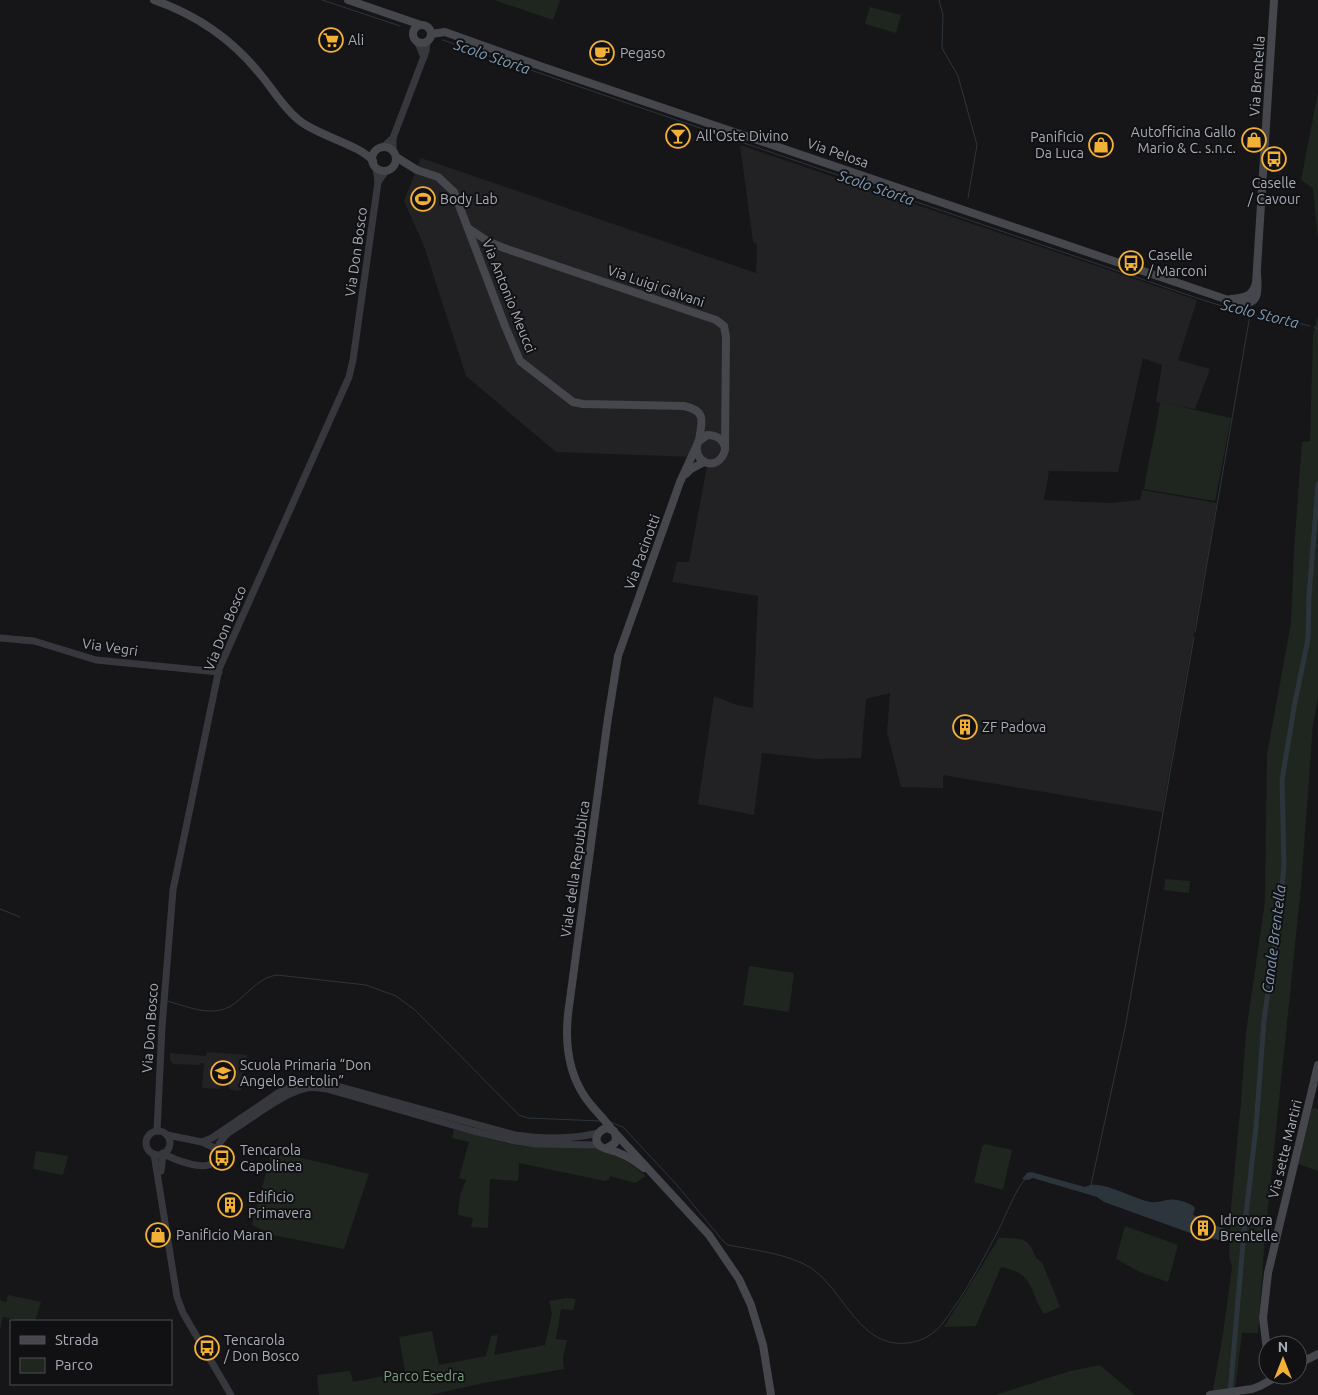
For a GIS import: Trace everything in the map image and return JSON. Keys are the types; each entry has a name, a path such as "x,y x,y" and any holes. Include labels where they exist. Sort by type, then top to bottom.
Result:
{"main road":[{"path":"154,0 202,21 225,38 249,61 284,105 299,120 317,132 362,152 374,165 390,169"},
{"path":"348,0 427,27 431,34 427,42 418,43 413,37 413,32 406,20"},
{"name":"Via Brentella","path":"1257,273 1274,0"},
{"path":"413,32 416,27 421,25"},
{"name":"Via Pelosa","path":"431,34 445,32 542,67 1224,298 1240,298 1251,294 1254,290 1257,273"},
{"path":"362,152 379,149 395,153"},
{"name":"Via Don Bosco","path":"374,165 379,149"},
{"name":"Via Don Bosco","path":"390,169 395,153"},
{"name":"Via Antonio Meucci","path":"395,153 412,168"},
{"name":"Via Antonio Meucci","path":"390,169 412,168 438,177 454,192 520,361 573,402 583,404 684,406 692,408 701,415 702,421 698,442"},
{"name":"Via Luigi Galvani","path":"468,228 489,242 504,248 716,320 724,326 726,337 724,447"},
{"path":"707,436 716,436 720,439 724,447 724,454 720,460 713,463 704,462 691,469 680,482 698,442 707,436"},
{"path":"698,442 698,456 704,462"},
{"name":"Via Pacinotti","path":"626,630 680,482"},
{"name":"Viale della Repubblica","path":"626,630 618,656 608,718 566,1032 571,1066 577,1084 601,1119 709,1235 739,1279 763,1344 770,1395"},
{"name":"Via sette Martiri","path":"1265,1335 1263,1318 1268,1274 1318,1065"},
{"name":"Viale della Repubblica","path":"601,1119 596,1139 603,1147 625,1155 650,1172"},
{"path":"598,1132 607,1128 614,1132 615,1143 603,1147"},
{"path":"1210,1395 1240,1391 1262,1385"}],"street":[{"name":"Via Don Bosco","path":"395,153 393,138 424,57 427,42"},
{"path":"418,43 424,57"},
{"name":"Via Don Bosco","path":"379,149 393,138"},
{"name":"Via Don Bosco","path":"231,1395 183,1313 177,1297 154,1154 147,1148 146,1142 149,1135 156,1131 173,890 219,672 354,360 378,182 374,165"},
{"name":"Via Don Bosco","path":"378,182 390,169"},
{"name":"Via Vegri","path":"0,638 34,641 96,660 219,672"},
{"path":"202,1142 212,1138 278,1093 302,1082 318,1081 515,1135 536,1138 558,1138 580,1137 598,1132"},
{"name":"Viale della Repubblica","path":"163,1153 177,1161 204,1166 210,1165 215,1160 217,1148 221,1140 228,1133 283,1098 304,1088 317,1087 474,1132 514,1141 536,1144 603,1147"},
{"path":"156,1131 202,1142 217,1148"},
{"path":"161,1171 163,1153 170,1145 167,1135"},
{"path":"154,1154 163,1153"}],"shaded area":[{"path":"740,145 1197,300 1178,360 1210,369 1195,409 1156,402 1162,365 1143,358 1118,472 1049,471 1044,500 1110,503 1140,500 1142,490 1217,503 1162,812 943,775 943,788 901,787 887,732 890,693 866,699 861,758 818,759 762,753 754,815 698,804 714,696 737,705 753,708 758,596 672,582 677,562 689,562 707,466 701,464 695,457 556,452 466,376 424,246 404,201 421,158 756,273 757,244 753,242"},
{"name":"Scuola Primaria “Don Angelo Bertolin”","path":"207,1052 247,1055 246,1067 243,1067 241,1090 229,1089 229,1080 222,1080 220,1089 202,1088 204,1063 200,1063 200,1065 172,1064 172,1061 170,1061 170,1053 206,1056"},
{"path":"1031,1172 1085,1187 1100,1185 1108,1187 1151,1202 1178,1200 1186,1202 1195,1208 1193,1215 1198,1217 1198,1220 1229,1230 1227,1242 1193,1234 1104,1202 1097,1197 1033,1178 1028,1180 1022,1179 1027,1173"}],"green space":[{"path":"494,0 560,0 553,20"},
{"path":"870,7 901,15 896,33 865,24"},
{"path":"1318,92 1318,241 1313,188 1301,180"},
{"path":"1318,315 1318,698 1313,724 1301,887 1265,1237 1258,1333 1242,1333 1235,1390 1240,1395 1212,1395 1223,1334 1232,1266 1229,1256 1231,1208 1246,1033 1265,901 1267,754 1291,623 1302,442 1310,441 1313,334"},
{"path":"1160,402 1231,418 1215,501 1144,489"},
{"path":"1165,879 1190,881 1189,893 1164,890"},
{"path":"749,966 794,973 789,1012 743,1005"},
{"path":"1312,1108 1318,1109 1318,1171 1298,1164"},
{"path":"454,1129 522,1146 599,1149 621,1158 646,1176 635,1183 610,1176 609,1180 605,1181 519,1163 518,1181 490,1179 488,1228 471,1227 473,1218 458,1215 460,1196 466,1180 459,1178 469,1142 452,1138"},
{"path":"985,1144 1012,1150 1003,1190 974,1182 982,1147"},
{"path":"36,1151 68,1156 63,1175 33,1169"},
{"path":"272,1151 369,1174 344,1249 272,1235 252,1225"},
{"path":"1125,1226 1178,1245 1168,1282 1140,1272 1116,1259"},
{"path":"999,1238 1018,1239 1028,1243 1037,1258 1042,1262 1060,1307 1044,1314 1026,1279 1012,1270 1001,1267 976,1326 944,1327"},
{"path":"8,1295 41,1302 35,1320 16,1320 3,1317 0,1330 0,1300 6,1302"},
{"name":"Parco Esedra","path":"566,1298 576,1299 573,1310 561,1309 556,1339 567,1340 563,1358 564,1369 430,1395 319,1395 317,1375 350,1371 353,1382 405,1372 399,1337 432,1331 439,1365 486,1356 491,1336 498,1335 494,1355 545,1345 552,1314 549,1301"},
{"path":"1100,1365 1135,1395 995,1395 1070,1371"}],"waterway":[{"name":"Scolo Storta","path":"322,0 400,26"},
{"path":"939,0 943,15 942,48 958,76 977,145 968,198"},
{"name":"Scolo Storta","path":"443,40 1197,298 1250,315 1278,318 1310,326"},
{"path":"1195,632 1250,315"},
{"name":"Scolo Storta","path":"1314,327 1318,329"},
{"name":"Canale Brentella","path":"1230,1393 1244,1232 1256,1127 1264,1020 1284,866 1282,780 1308,639 1309,596 1318,484"},
{"path":"1091,1185 1125,1028 1194,637"},
{"path":"0,909 20,917"},
{"path":"167,1001 198,1010 222,1010 235,1004 262,980 277,975 366,985 396,996 415,1010 519,1115 528,1118 601,1121"},
{"path":"610,1122 623,1127 676,1184 724,1242 728,1245 782,1256 811,1268 834,1290 865,1328 877,1337 891,1342 908,1343 919,1340 929,1336 941,1325 974,1276 1014,1196 1025,1179"},
{"path":"1228,1233 1244,1232"}],"place":[{"name":"Ali","path":"331,40"},
{"name":"Pegaso","path":"602,53"},
{"name":"All'Oste Divino","path":"678,136"},
{"name":"Autofficina Gallo Mario & C. s.n.c.","path":"1254,140"},
{"name":"Panificio Da Luca","path":"1101,145"},
{"name":"Caselle / Cavour","path":"1274,159"},
{"name":"Body Lab","path":"423,199"},
{"name":"Caselle / Marconi","path":"1131,263"},
{"name":"ZF Padova","path":"965,727"},
{"name":"Scuola Primaria “Don Angelo Bertolin”","path":"223,1073"},
{"name":"Tencarola Capolinea","path":"222,1158"},
{"name":"Edificio Primavera","path":"230,1205"},
{"name":"Idrovora Brentelle","path":"1203,1228"},
{"name":"Panificio Maran","path":"158,1235"},
{"name":"Tencarola / Don Bosco","path":"207,1348"}]}
